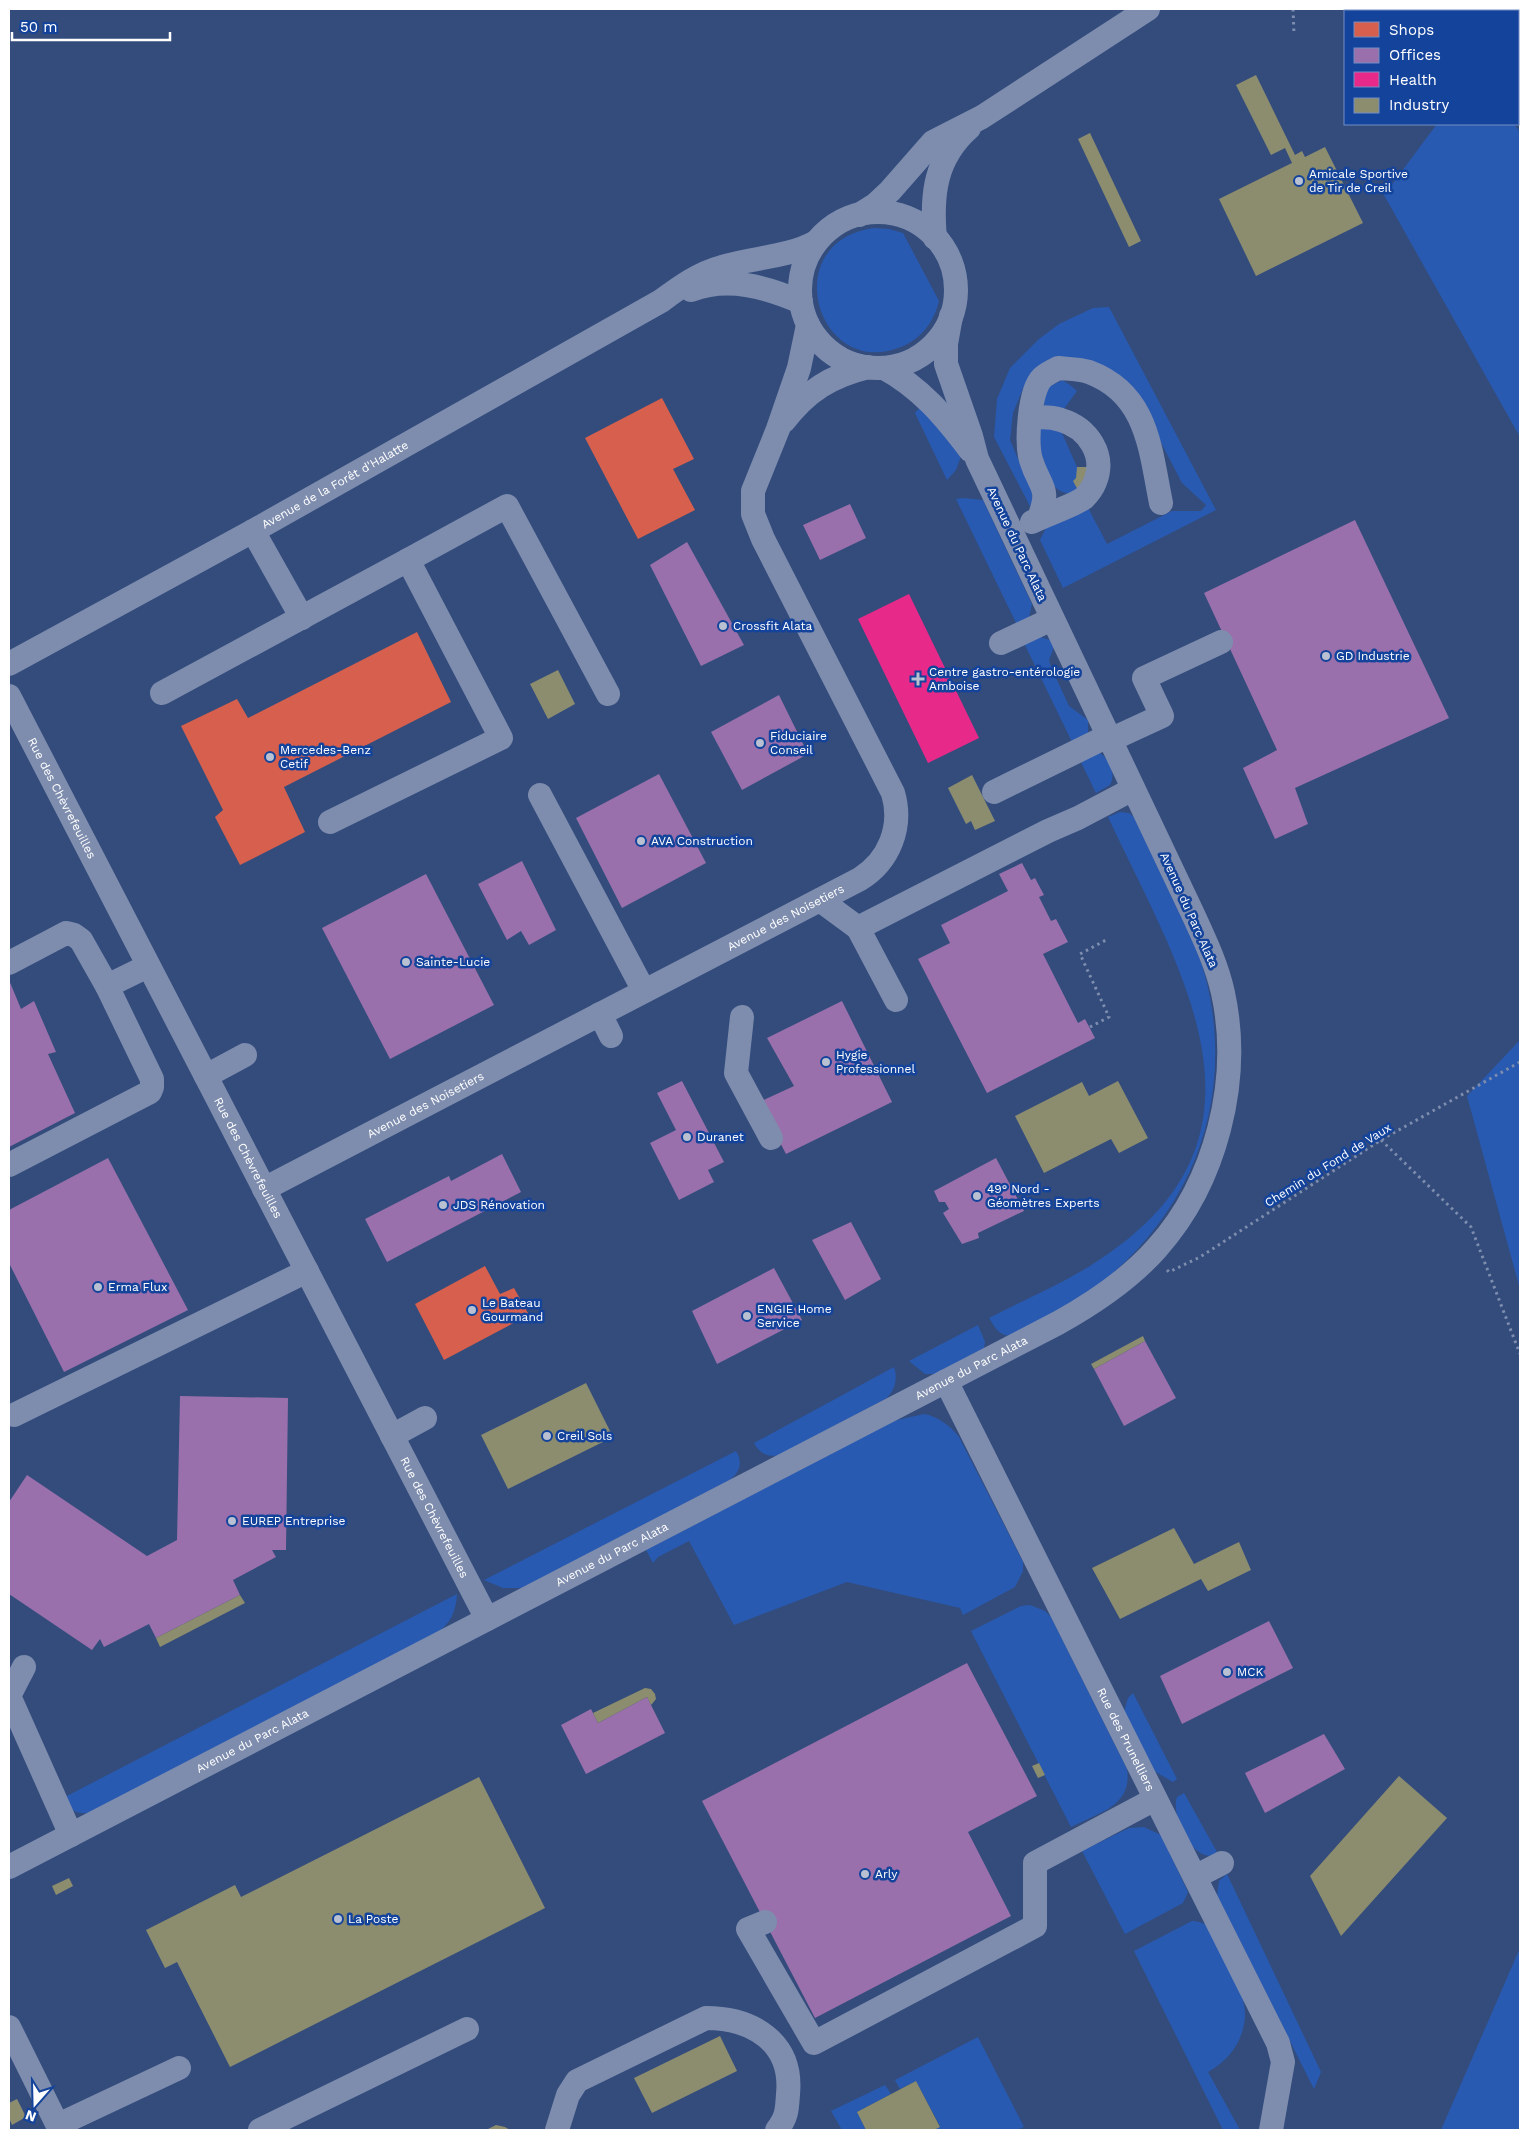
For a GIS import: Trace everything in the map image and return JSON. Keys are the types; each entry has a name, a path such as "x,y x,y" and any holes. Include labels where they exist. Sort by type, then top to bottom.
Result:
{"street":[{"path":"860,215 887,213 905,217 921,226 935,238 946,253 953,270 955,297 951,316 938,339 925,352 910,361 876,368 844,360 829,351 817,339 808,325 801,302 800,284 804,266 816,242 836,225 860,215 887,195 933,142 982,117 1148,9"},
{"path":"935,238 933,199 941,164 960,136 982,117"},
{"name":"Avenue de la Forêt d'Halatte","path":"9,664 253,531 661,301 711,270 737,263 782,256 816,242"},
{"name":"Avenue de la Forêt d'Halatte","path":"661,301 695,288 733,283 763,287 801,302"},
{"name":"Avenue du Parc Alata","path":"9,1867 1087,1306 1115,1287 1147,1258 1157,1248 1181,1215 1195,1191 1210,1157 1220,1123 1226,1090 1228,1034 1223,995 1214,962 977,459 972,436 946,364 946,344 951,316"},
{"name":"Avenue des Noisetiers","path":"264,1189 820,900 865,876 879,864 891,844 897,819 897,805 887,780 770,552 753,514 753,491 778,429 803,356 808,325"},
{"name":"Avenue du Parc Alata","path":"876,368 905,380 925,395 977,459"},
{"name":"Avenue des Noisetiers","path":"778,429 798,405 820,386 841,374 876,368"},
{"path":"1038,518 1046,496 1031,460 1028,444 1031,418 1035,391 1042,378 1058,368 1087,371 1116,385 1135,408 1148,436 1161,503"},
{"path":"1011,532 1084,498 1093,487 1098,474 1099,462 1096,449 1086,435 1074,425 1060,419 1031,418"},
{"path":"162,693 507,506 608,694"},
{"path":"253,531 302,618"},
{"path":"330,822 501,738 408,560"},
{"path":"1001,643 1052,619"},
{"path":"994,792 1109,738 1162,716 1144,678 1221,642"},
{"name":"Rue des Chèvrefeuilles","path":"9,696 487,1619"},
{"path":"858,928 1133,789"},
{"path":"540,795 644,991"},
{"path":"820,900 858,928 896,1000"},
{"path":"9,963 66,933 74,935 81,940 107,986 152,1079 150,1092 9,1165"},
{"path":"107,986 148,966"},
{"path":"600,1014 611,1036"},
{"path":"742,1016 736,1073 771,1138"},
{"path":"206,1076 244,1055"},
{"path":"14,1415 307,1272"},
{"name":"Rue des Prunelliers","path":"946,1381 1282,2052 1282,2073 1272,2130"},
{"path":"392,1436 425,1418"},
{"path":"24,1667 9,1696 71,1835"},
{"path":"765,1922 748,1929 814,2043 1035,1926 1035,1863 1155,1799"},
{"path":"1195,1877 1222,1863"},
{"path":"557,2130 568,2095 577,2081 706,2018 721,2018 739,2021 763,2033 771,2040 784,2060 787,2071 788,2092 786,2119 777,2130"},
{"path":"9,2027 59,2128 179,2068"},
{"path":"260,2130 467,2029"}],"path":[{"path":"1293,9 1294,34"},
{"path":"1090,1027 1109,1017 1080,954 1106,940"},
{"name":"Chemin du Fond de Vaux","path":"1147,1258 1168,1272 1200,1258 1381,1140 1520,1062"},
{"path":"1381,1140 1471,1227 1520,1354"}],"shaded area":[{"path":"1436,125 1515,125 1520,132 1520,437 1384,195"},
{"path":"874,228 889,229 903,233 939,301 930,323 915,339 901,347 872,352 848,345 830,328 819,305 817,280 825,257 844,238"},
{"path":"1109,307 1216,510 1063,588 1040,540 1046,528 1086,504 1107,544 1172,511 1201,511 1206,505 1182,483 1155,431 1090,361 1057,356 1034,373 1024,386 1013,413 1010,440 1033,494 1031,508 994,437 997,399 1010,368 1039,339 1059,324 1093,308"},
{"path":"1062,380 1077,391 1063,410 1049,408 1043,404 1043,390"},
{"path":"922,405 961,456 956,470 947,480 915,413"},
{"path":"1041,426 1061,431 1077,467 1079,492 1068,493 1059,490 1052,483 1040,452 1037,431"},
{"path":"956,499 983,500 1032,604 1029,617 1017,625"},
{"path":"1040,637 1050,640 1054,647 1049,660 1069,706 1088,720 1088,733 1073,744 1024,643"},
{"path":"1100,753 1109,763 1112,781 1110,785 1096,793 1079,758"},
{"path":"1120,812 1129,813 1134,817 1197,951 1206,979 1214,1023 1215,1065 1210,1107 1200,1147 1183,1185 1161,1220 1134,1253 1101,1283 1079,1298 1010,1336 1002,1334 997,1330 989,1318 1059,1283 1099,1260 1157,1212 1191,1160 1205,1106 1202,1050 1187,993 1164,935 1108,817"},
{"path":"1520,1040 1520,1289 1467,1096"},
{"path":"978,1325 985,1342 984,1348 936,1374 925,1374 909,1361"},
{"path":"894,1367 895,1384 887,1398 780,1455 772,1456 758,1450 754,1443"},
{"path":"924,1414 943,1422 959,1437 1023,1562 1023,1571 1015,1587 963,1615 960,1608 847,1582 734,1625 689,1541 658,1557 653,1563 646,1550 893,1421"},
{"path":"736,1451 740,1463 736,1474 730,1480 523,1588 503,1588 484,1580"},
{"path":"457,1594 452,1616 437,1633 91,1813 74,1811 61,1799"},
{"path":"1030,1605 1045,1611 1051,1617 1127,1769 1125,1792 1119,1800 1111,1807 1071,1827 971,1631 1021,1606"},
{"path":"1133,1693 1177,1779 1173,1782 1154,1771 1124,1712 1128,1698"},
{"path":"1184,1793 1217,1852 1210,1856 1202,1854 1195,1849 1183,1833 1176,1805 1177,1797"},
{"path":"1144,1827 1161,1835 1188,1892 1183,1903 1125,1934 1082,1851 1129,1828"},
{"path":"1227,1874 1321,2072 1314,2089 1217,1896 1219,1881"},
{"path":"1192,1921 1197,1921 1209,1928 1243,1999 1245,2008 1244,2026 1238,2042 1222,2062 1208,2072 1240,2130 1223,2130 1134,1951"},
{"path":"1520,1948 1520,2130 1441,2130"},
{"path":"978,2037 1024,2127 1017,2130 934,2130 940,2126 916,2081 900,2089 895,2080"},
{"path":"885,2085 891,2094 857,2112 866,2130 842,2130 831,2111"}],"building: Shops":[{"path":"662,398 694,459 673,469 695,510 638,539 585,438"},
{"name":"Mercedes-Benz Cetif","path":"417,632 451,702 284,787 305,832 240,865 215,817 223,810 181,726 237,699 248,718"},
{"name":"Le Bateau Gourmand","path":"485,1266 500,1294 514,1288 529,1315 444,1360 415,1304"}],"building: Offices":[{"path":"850,504 866,538 820,560 803,525"},
{"name":"GD Industrie","path":"1355,520 1449,718 1295,788 1308,824 1275,839 1243,768 1277,750 1204,593"},
{"path":"687,542 744,645 701,666 650,565"},
{"name":"Fiduciaire Conseil","path":"779,695 808,754 742,790 711,732"},
{"name":"AVA Construction","path":"659,774 706,863 622,908 576,818"},
{"path":"522,861 556,930 529,945 521,931 507,940 478,884"},
{"path":"1022,863 1031,880 1035,878 1044,895 1039,897 1051,921 1056,919 1068,942 1043,954 1078,1023 1085,1019 1095,1038 987,1093 918,959 950,943 941,925 1008,891 999,874"},
{"name":"Sainte-Lucie","path":"426,874 494,1005 390,1059 322,928"},
{"path":"9,980 21,1009 34,1001 56,1052 48,1054 75,1113 9,1147"},
{"name":"Hygie Professionnel","path":"842,1001 892,1102 786,1154 759,1102 794,1086 767,1038"},
{"name":"Duranet","path":"682,1081 724,1162 708,1170 714,1182 679,1200 650,1143 676,1130 657,1093"},
{"name":"JDS Rénovation","path":"502,1154 521,1192 387,1262 365,1219 449,1176 451,1181"},
{"name":"Erma Flux","path":"108,1158 188,1310 64,1372 9,1263 9,1210"},
{"name":"49° Nord - Géomètres Experts","path":"996,1158 1024,1211 978,1233 979,1238 962,1244 943,1213 949,1209 945,1202 939,1202 934,1191"},
{"path":"851,1222 881,1279 845,1300 812,1240"},
{"name":"ENGIE Home Service","path":"774,1268 802,1320 717,1364 692,1311"},
{"path":"1145,1341 1176,1398 1124,1426 1094,1369"},
{"name":"EUREP Entreprise","path":"180,1396 288,1398 286,1550 272,1550 276,1557 233,1580 240,1595 156,1638 149,1624 104,1647 100,1639 92,1650 9,1594 9,1502 27,1475 147,1556 177,1540"},
{"name":"MCK","path":"1269,1621 1293,1668 1182,1724 1160,1676"},
{"name":"Arly","path":"967,1663 1037,1796 968,1832 1011,1916 815,2018 702,1801"},
{"path":"647,1697 665,1733 586,1774 561,1725 591,1709 598,1723"},
{"path":"1324,1734 1345,1769 1265,1813 1245,1773"}],"building: Health":[{"name":"Centre gastro-entérologie Amboise","path":"909,594 979,738 928,763 858,619"}],"building: Industry":[{"name":"Amicale Sportive de Tir de Creil","path":"1256,75 1295,155 1302,151 1305,157 1325,147 1363,223 1256,276 1219,199 1292,163 1285,148 1271,155 1236,85"},
{"path":"1090,133 1141,241 1129,247 1078,139"},
{"path":"1077,467 1087,467 1086,478 1079,492 1073,481 1076,478"},
{"path":"558,670 575,704 548,719 530,684"},
{"path":"972,775 995,821 975,830 971,821 966,824 948,788"},
{"path":"1118,1081 1148,1138 1119,1153 1111,1139 1044,1173 1015,1116 1082,1082 1089,1096"},
{"path":"1143,1336 1145,1341 1094,1369 1091,1364"},
{"name":"Creil Sols","path":"586,1383 613,1437 508,1489 481,1435"},
{"path":"1174,1528 1194,1564 1239,1542 1251,1570 1208,1591 1201,1579 1120,1619 1092,1568"},
{"path":"240,1595 245,1603 160,1647 156,1638"},
{"path":"645,1688 651,1689 655,1694 656,1699 651,1705 647,1697 598,1723 593,1713"},
{"path":"1039,1763 1045,1775 1038,1778 1032,1766"},
{"path":"1399,1776 1447,1818 1341,1936 1310,1876"},
{"name":"La Poste","path":"479,1777 545,1908 230,2067 177,1962 165,1968 146,1930 235,1885 241,1897"},
{"path":"69,1878 73,1886 56,1895 52,1886"},
{"path":"720,2036 737,2071 652,2113 634,2078"},
{"path":"916,2081 940,2127 934,2130 866,2130 857,2112"},
{"path":"17,2099 26,2117 12,2125 9,2118 9,2103"},
{"path":"496,2125 505,2127 510,2130 486,2130"}],"place":[{"name":"Amicale Sportive de Tir de Creil","path":"1299,181"},
{"name":"Crossfit Alata","path":"723,626"},
{"name":"GD Industrie","path":"1326,656"},
{"name":"Centre gastro-entérologie Amboise","path":"918,679"},
{"name":"Fiduciaire Conseil","path":"760,743"},
{"name":"Mercedes-Benz Cetif","path":"270,757"},
{"name":"AVA Construction","path":"641,841"},
{"name":"Sainte-Lucie","path":"406,962"},
{"name":"Hygie Professionnel","path":"826,1062"},
{"name":"Duranet","path":"687,1137"},
{"name":"49° Nord - Géomètres Experts","path":"977,1196"},
{"name":"JDS Rénovation","path":"443,1205"},
{"name":"Erma Flux","path":"98,1287"},
{"name":"Le Bateau Gourmand","path":"472,1310"},
{"name":"ENGIE Home Service","path":"747,1316"},
{"name":"Creil Sols","path":"547,1436"},
{"name":"EUREP Entreprise","path":"232,1521"},
{"name":"MCK","path":"1227,1672"},
{"name":"Arly","path":"865,1874"},
{"name":"La Poste","path":"338,1919"}]}
